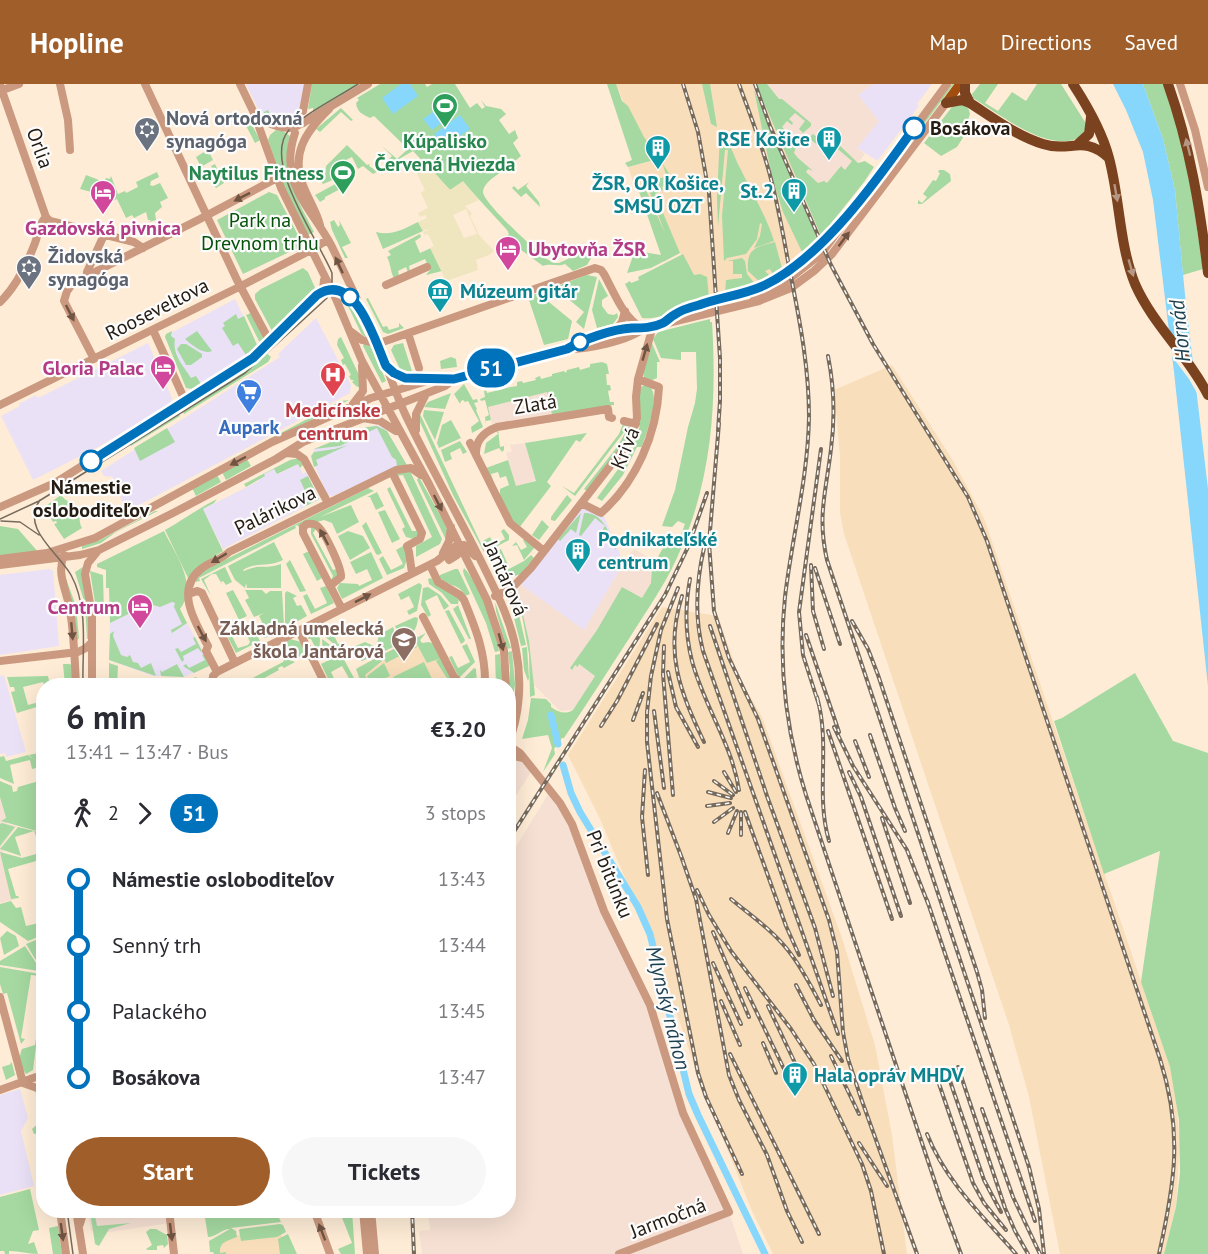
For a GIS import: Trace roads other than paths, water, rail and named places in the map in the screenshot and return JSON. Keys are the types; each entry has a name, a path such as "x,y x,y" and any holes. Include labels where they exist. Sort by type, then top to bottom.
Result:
{"highway":[{"path":"965,84 965,93 970,102"},
{"path":"1073,84 1091,113 1109,158 1130,268 1147,306 1208,395"},
{"path":"1168,84 1190,154 1208,272"},
{"path":"946,103 962,100 970,102 1017,132 1040,143 1059,147 1078,144 1096,147 1109,158"},
{"path":"1078,144 1089,134 1091,113"}],"main road":[{"path":"946,103 960,84"}],"street":[{"path":"1,89 19,84"},
{"path":"60,84 68,120 70,150"},
{"path":"145,84 270,342"},
{"path":"303,111 309,84"},
{"path":"368,84 294,130 290,158 293,179 309,213 327,240 377,344 392,382 391,399"},
{"path":"744,303 781,285 810,264 830,243 947,84"},
{"path":"1180,84 1195,130 1208,188"},
{"path":"239,85 254,113 277,178 362,361 376,387 391,399"},
{"name":"Orlia","path":"1,89 46,217"},
{"path":"386,366 405,378 454,379 567,349 580,349 608,342 634,335 653,326 767,298 785,291 814,271 832,254 946,103"},
{"path":"321,230 302,182 299,159 306,134 329,109"},
{"path":"254,113 271,125 294,130"},
{"path":"94,359 64,300 73,283 277,178"},
{"path":"725,297 755,289 782,275 817,247 853,209"},
{"path":"0,302 21,273 35,243 42,219 46,217 49,220 104,236 134,242 143,248"},
{"path":"88,275 87,272 104,236"},
{"name":"Rooseveltova","path":"0,405 241,286 327,240"},
{"path":"386,285 427,267"},
{"path":"349,330 359,339 377,344 592,268 604,273 631,321 643,329"},
{"path":"0,507 55,483 253,358 322,292 325,285 323,275"},
{"path":"322,292 330,289 342,291 358,305"},
{"path":"664,323 672,315 706,302"},
{"path":"613,333 622,322 625,311"},
{"name":"Krivá","path":"487,600 512,588 522,578 583,504 625,448 636,424 638,379 653,326"},
{"path":"567,349 579,342 631,328 643,329"},
{"path":"153,330 180,392 185,398 190,398"},
{"path":"408,333 419,368"},
{"path":"350,407 363,391 362,361"},
{"path":"0,565 85,554 103,548 173,513 303,442 377,412 406,388 434,379"},
{"path":"60,569 68,549 109,531 272,442 372,398 411,400 445,386 454,379"},
{"name":"Krivá","path":"583,504 601,513 622,492 637,468 655,420 659,387 638,379"},
{"path":"417,437 416,414 426,394"},
{"name":"Jantárová","path":"391,399 404,411 498,595 511,631 518,666 516,715"},
{"name":"Jantárová","path":"391,399 391,417 462,546 487,600 504,651 506,678"},
{"name":"Zlatá","path":"476,455 476,447 481,437 497,427 608,409 611,418"},
{"path":"362,417 380,421 400,433"},
{"name":"Krivá","path":"624,421 636,424"},
{"path":"470,442 509,522 544,551"},
{"path":"286,453 302,457 328,503"},
{"name":"Palárikova","path":"189,594 190,584 196,573 204,566 328,503 400,469 411,468 425,477"},
{"path":"392,472 422,533 420,539 407,546 410,552 412,573"},
{"path":"449,560 462,546 461,521"},
{"name":"Palárikova","path":"330,586 341,577 340,567 320,528 314,524 307,524 303,527 303,533 330,586 342,609"},
{"path":"431,564 448,545 451,527"},
{"path":"0,559 47,553 79,544"},
{"path":"213,678 218,672 462,546"},
{"path":"462,546 483,564"},
{"path":"92,678 92,615 86,571 90,560 103,548"},
{"path":"410,552 431,564 438,582 460,595 464,600 480,641 485,678"},
{"path":"46,559 57,563 60,569 70,611 76,652 76,678"},
{"path":"431,564 449,560 461,561 473,571"},
{"path":"218,672 206,651 208,646 190,611 189,594 199,591 202,595 235,663"},
{"path":"423,617 455,678"},
{"path":"299,631 322,678"},
{"path":"0,661 76,652 84,650 92,642"},
{"path":"76,652 88,660 92,668"},
{"name":"Pri bitúnku","path":"516,749 560,803 572,824 604,910 650,1005 683,1113 729,1212"},
{"path":"516,757 524,758"},
{"path":"0,997 23,1083"},
{"path":"0,1089 36,1078"},
{"path":"23,1083 36,1084"},
{"path":"23,1083 36,1088"},
{"name":"Jarmočná","path":"619,1254 729,1212"},
{"path":"61,1218 66,1254"},
{"path":"77,1218 83,1254"},
{"path":"79,1231 82,1218"},
{"path":"170,1218 174,1254"},
{"path":"317,1218 330,1254"},
{"path":"364,1218 366,1254"},
{"path":"372,1218 375,1254"}],"water":[{"path":"401,84 410,84 418,96 393,114 382,98"},
{"name":"Hornád","path":"1113,84 1143,84 1163,139 1175,190 1208,489 1208,686 1153,200 1143,152"},
{"path":"449,101 457,112 432,130 423,119"},
{"path":"460,115 470,129 444,147 434,134"}],"waterway":[{"name":"Mlynský náhon","path":"551,715 558,744"},
{"name":"Mlynský náhon","path":"563,765 571,793 580,812 638,907 650,934 689,1094 765,1254"}],"tunnel":[{"path":"706,302 725,297"}],"tram line":[{"path":"0,519 39,501 245,373 327,298 332,287 332,273 295,201 282,161 282,144 295,124 358,84"},
{"path":"40,500 35,510 38,530 65,566 77,588 83,629 83,678"},
{"path":"1,521 20,522 39,535"},
{"path":"68,1218 73,1254"}],"railway":[{"path":"683,84 698,132 709,193 720,358 718,431"},
{"path":"739,84 764,155 780,217 808,383 809,417 806,462 783,622 785,697 793,746 806,795 961,1254"},
{"path":"755,84 770,126 831,265 873,344 968,497 987,541 1167,1085 1172,1110 1174,1157 1169,1203 1159,1254"},
{"path":"828,356 832,379 833,414 823,517 827,560 1029,1167 1039,1209 1044,1254"},
{"path":"719,423 709,543 714,611 729,658 758,719 829,920 837,952 843,1032 848,1059 917,1254"},
{"path":"819,705 803,655 799,612 821,449"},
{"path":"516,828 665,595 688,547 707,493"},
{"path":"704,548 697,600 698,625 703,651 838,1034"},
{"path":"811,565 813,611 824,649"},
{"path":"815,568 840,644"},
{"path":"690,579 686,620 692,661 703,694 730,757 739,790"},
{"path":"678,588 661,630 651,676 647,712 647,742 667,919 698,1073 706,1097 742,1174"},
{"path":"682,596 674,636 677,671 688,706 704,742"},
{"path":"852,621 868,649 878,675 977,972 982,990 985,1018"},
{"path":"601,726 617,701 657,624"},
{"path":"710,626 767,796 815,928 833,996"},
{"path":"806,635 839,732"},
{"path":"664,646 663,674 673,795"},
{"path":"668,672 676,707 698,747"},
{"path":"633,720 643,693"},
{"path":"817,697 823,733 823,805 829,841"},
{"path":"654,711 664,788"},
{"path":"834,727 853,766 907,850 929,906"},
{"path":"828,731 892,919"},
{"path":"870,735 905,831"},
{"path":"855,741 869,777"},
{"path":"645,770 642,817 648,875"},
{"path":"724,772 736,792"},
{"path":"849,772 861,797 901,916"},
{"path":"714,781 733,795"},
{"path":"708,792 731,798"},
{"path":"657,793 683,861"},
{"path":"707,806 730,803"},
{"path":"714,822 733,808"},
{"path":"728,833 737,811"},
{"path":"741,812 741,835"},
{"path":"745,812 786,926 799,955"},
{"path":"882,818 910,903"},
{"path":"680,853 696,899 729,1075 767,1155 787,1211 802,1242"},
{"path":"697,890 731,951 791,1029 814,1064 862,1164 871,1191 884,1254"},
{"path":"731,899 787,949 821,1005"},
{"path":"927,900 1035,1221"},
{"path":"713,932 749,1017"},
{"path":"713,963 741,1024"},
{"path":"796,985 814,1020 842,1061"},
{"path":"745,988 784,1069"},
{"path":"721,1001 740,1045"},
{"path":"768,1006 795,1063"},
{"path":"763,1043 776,1073"},
{"path":"730,1054 819,1234"},
{"path":"831,1056 859,1114"},
{"path":"958,1067 1005,1208 1028,1254"},
{"path":"936,1075 973,1183 984,1203 1006,1230"},
{"path":"949,1078 984,1180 1001,1212"},
{"path":"982,1109 1013,1197 1040,1254"},
{"path":"927,1134 944,1168 955,1183 1016,1254"},
{"path":"859,1143 887,1186"},
{"path":"412,1218 414,1254"}],"place":[{"name":"Bosákova","path":"914,128"},
{"name":"Kúpalisko Červená Hviezda","path":"445,129"},
{"name":"Nová ortodoxná synagóga","path":"147,153"},
{"name":"RSE Košice","path":"829,162"},
{"name":"ŽSR, OR Košice, SMSÚ OZT","path":"658,171"},
{"name":"Naytilus Fitness","path":"343,196"},
{"name":"St.2","path":"794,214"},
{"name":"Gazdovská pivnica","path":"103,216"},
{"name":"Ubytovňa ŽSR","path":"508,272"},
{"name":"Židovská synagóga","path":"29,291"},
{"name":"Múzeum gitár","path":"440,314"},
{"name":"Gloria Palac","path":"163,391"},
{"name":"Medicínske centrum","path":"333,398"},
{"name":"Aupark","path":"249,415"},
{"name":"Námestie osloboditeľov","path":"91,461"},
{"name":"Podnikateľské centrum","path":"578,574"},
{"name":"Centrum","path":"140,630"},
{"name":"Základná umelecká škola Jantárová","path":"404,663"},
{"name":"Hala opráv MHDV","path":"795,1098"}],"park label":[{"name":"Park na Drevnom trhu","path":"260,232"}]}
